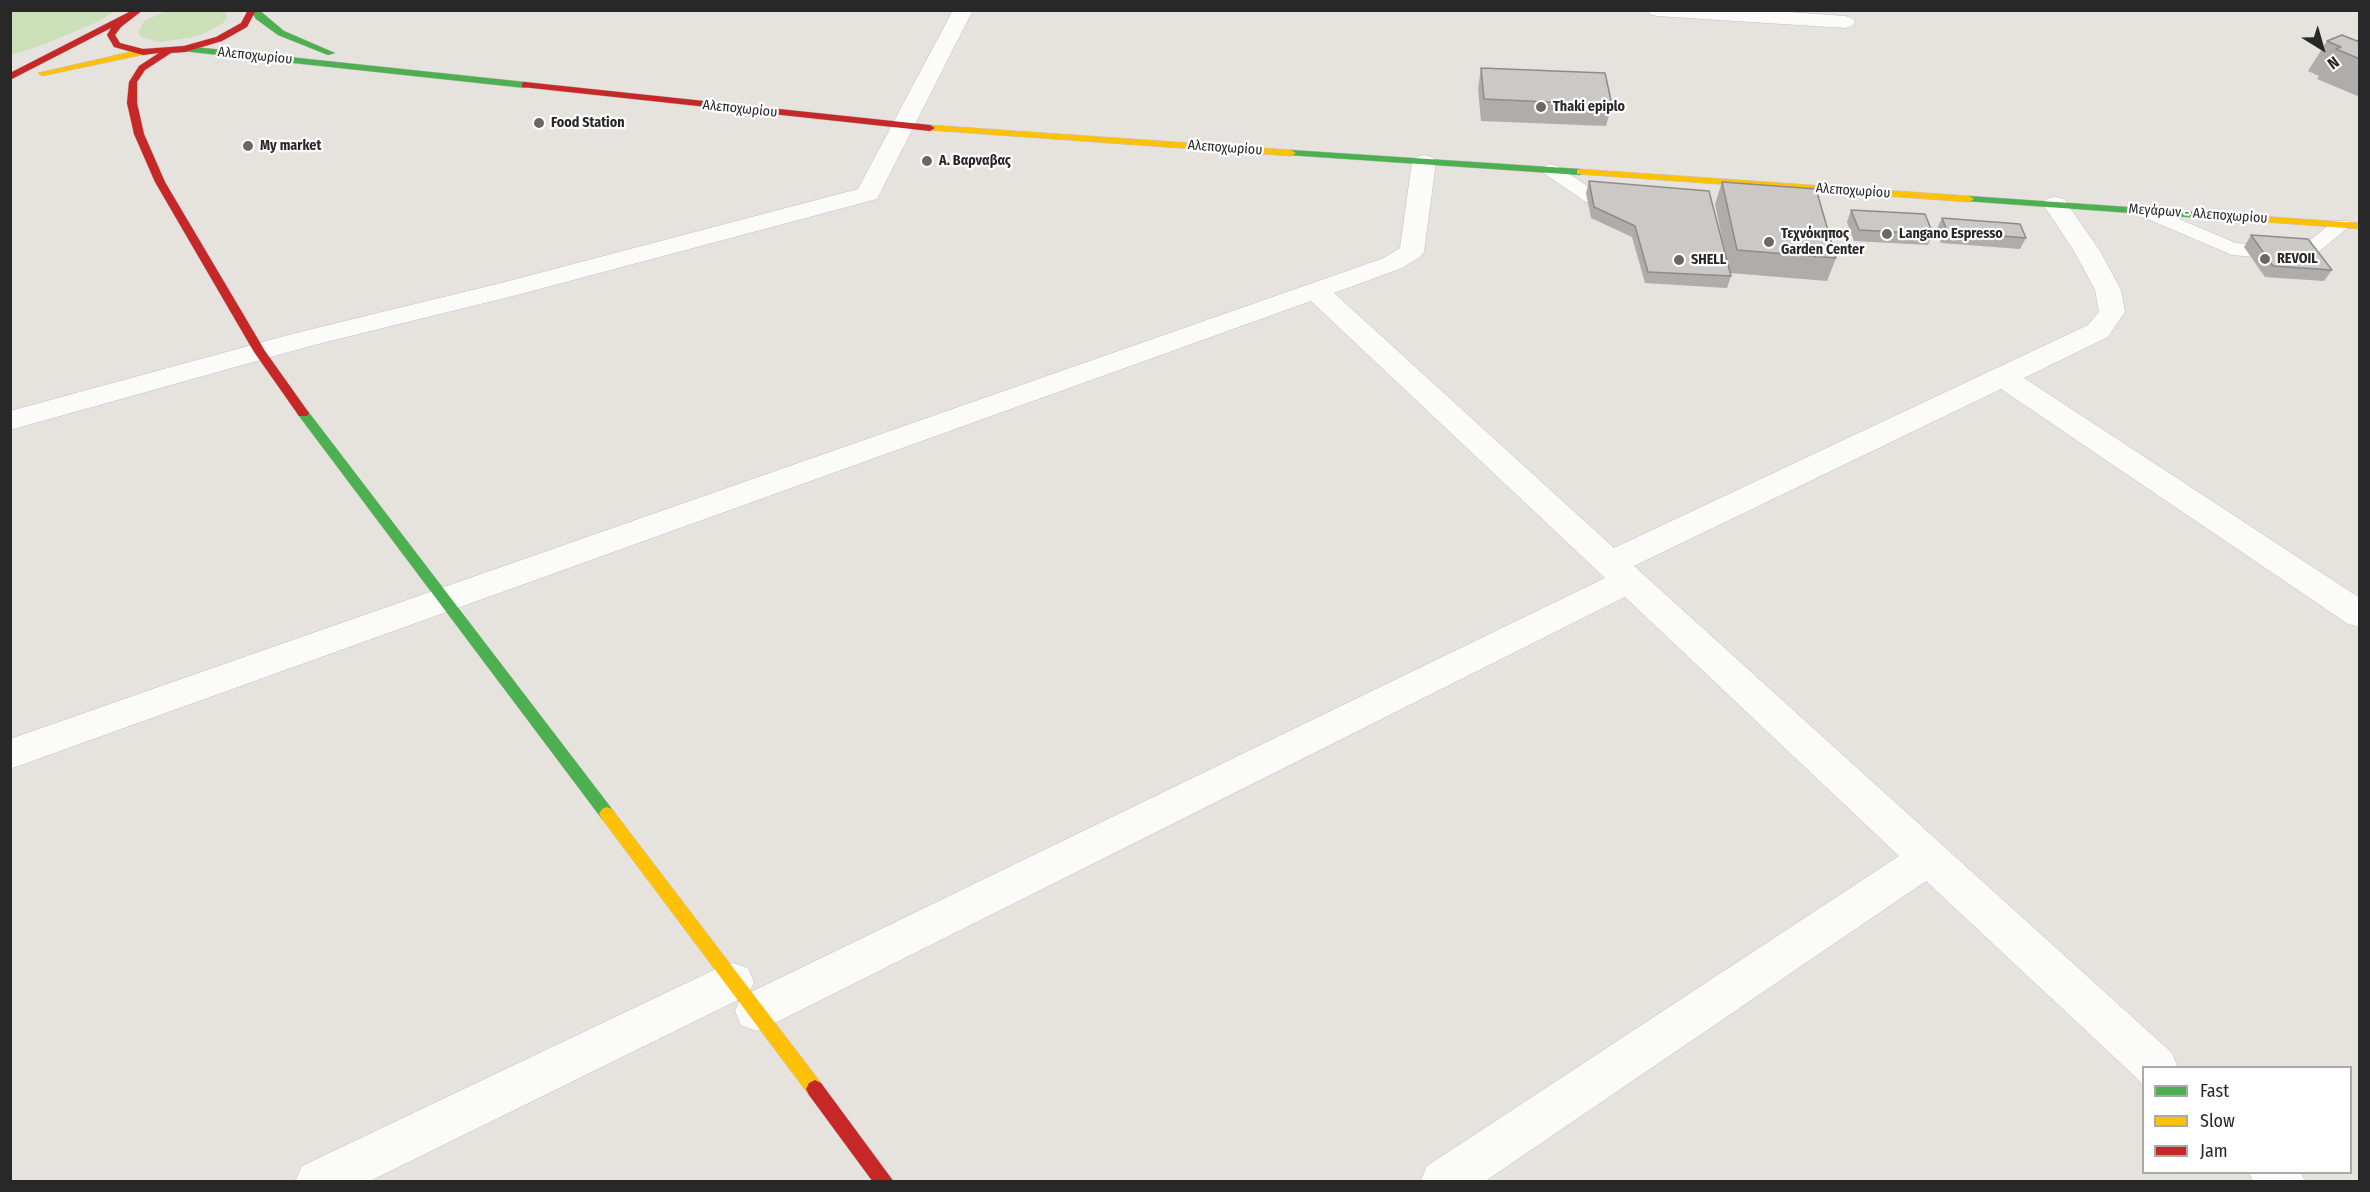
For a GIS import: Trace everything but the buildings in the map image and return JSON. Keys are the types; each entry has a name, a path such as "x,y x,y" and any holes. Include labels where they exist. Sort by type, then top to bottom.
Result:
{"main road":[{"path":"135,13 114,30 111,35 113,41 124,49 167,52 185,49 233,32 244,25 253,10"},
{"name":"Αλεποχωρίου","path":"253,10 281,33 303,44 397,71"},
{"path":"10,78 135,13"},
{"name":"Αλεποχωρίου","path":"185,49 904,126 1702,182 2055,204"},
{"path":"10,78 143,52"},
{"path":"167,52 142,68 133,82 132,103 139,134 160,182 260,352 338,461 446,600 885,1182"},
{"name":"Μεγάρων - Αλεποχωρίου","path":"2055,204 2350,225"}],"street":[{"path":"10,421 260,352 868,194 963,10"},
{"path":"1657,10 1845,22"},
{"path":"10,754 1393,263 1412,252 1424,162"},
{"path":"318,1182 744,996 1619,572 2098,331 2112,312 2108,290 2087,250 2055,204"},
{"path":"1316,291 2155,1066"},
{"path":"2003,377 2360,615"},
{"path":"1443,1182 1928,858"}],"lane":[{"path":"1551,170 1593,198 1640,202"},
{"path":"1684,197 1702,182"},
{"path":"2143,210 2232,249 2303,255 2350,225"}],"green space":[{"path":"11,10 116,11 97,22 11,55"},
{"path":"166,11 226,11 227,17 223,23 203,34 189,38 160,42 141,37 138,32 144,21"}],"traffic: fast":[{"path":"254,10 259,17 281,33 331,53"},
{"path":"185,49 525,85"},
{"path":"1291,153 1580,172"},
{"path":"1969,199 2214,216"},
{"path":"303,413 607,814"}],"traffic: slow":[{"path":"42,73 143,52"},
{"path":"930,128 1291,153"},
{"path":"1580,172 1969,199"},
{"path":"2214,216 2360,226"},
{"path":"607,814 815,1089"}],"traffic: jam":[{"path":"139,10 118,25 111,35 117,45 143,52 185,49 219,39 244,25 252,10"},
{"path":"10,77 127,17"},
{"path":"167,52 142,68 133,82 132,103 139,134 160,182 260,352 303,413"},
{"path":"525,85 930,128"},
{"path":"815,1089 885,1182"}],"place":[{"name":"Thaki epiplo","path":"1541,107"},
{"name":"Food Station","path":"539,123"},
{"name":"My market","path":"248,146"},
{"name":"Α. Βαρναβας","path":"927,161"},
{"name":"Langano Espresso","path":"1887,234"},
{"name":"Τεχνόκηπος Garden Center","path":"1769,242"},
{"name":"REVOIL","path":"2265,259"},
{"name":"SHELL","path":"1679,260"}]}
